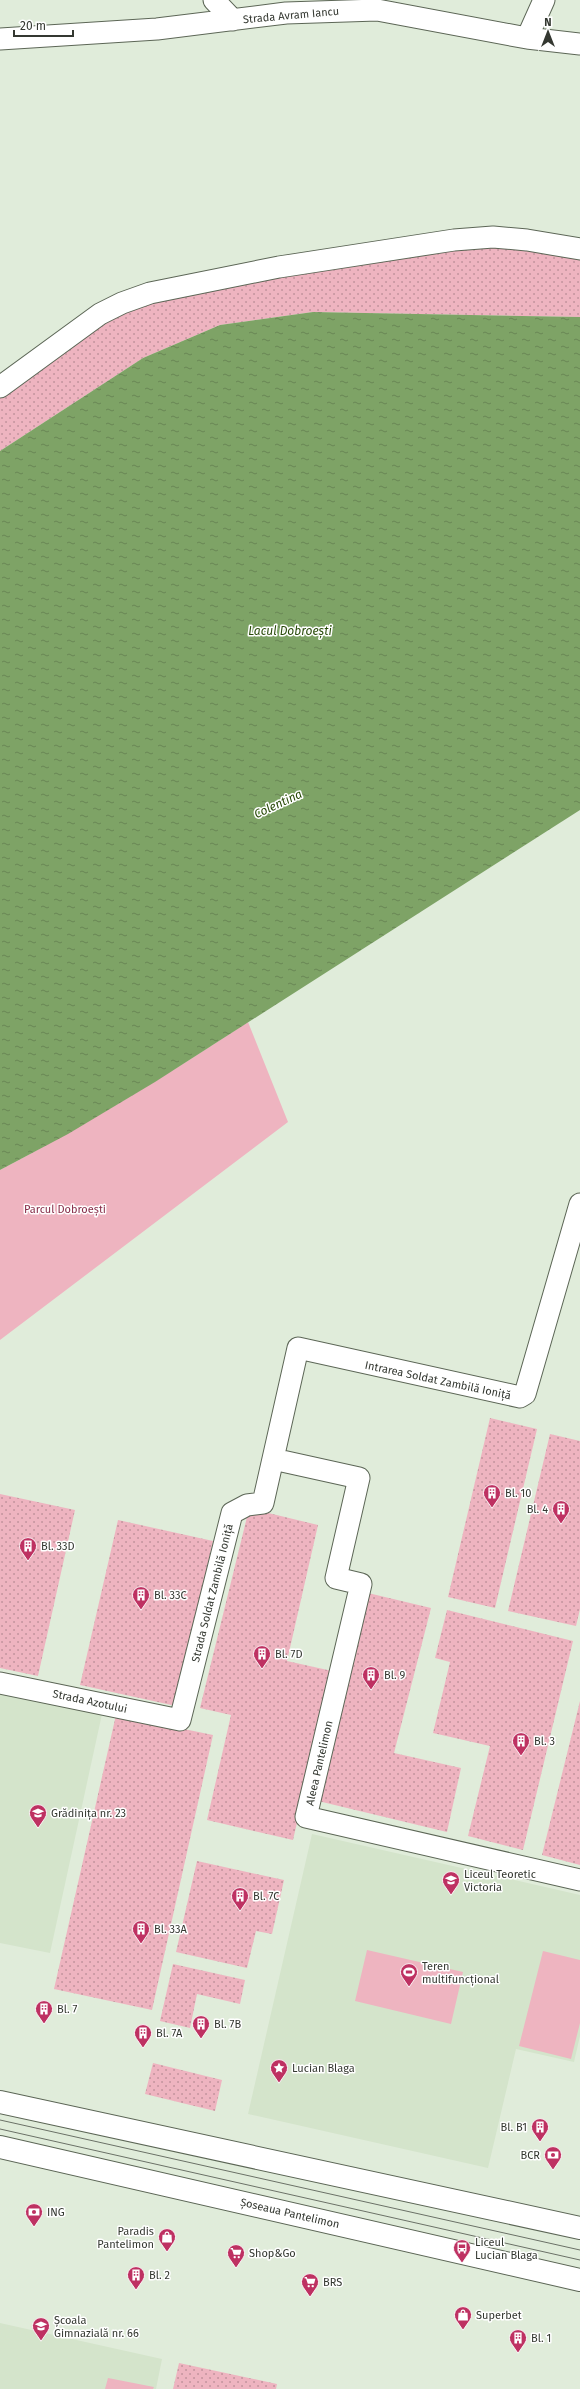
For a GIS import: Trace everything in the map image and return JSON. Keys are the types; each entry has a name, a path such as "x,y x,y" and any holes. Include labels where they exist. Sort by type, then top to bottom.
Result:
{"main road":[{"path":"0,2102 580,2228"},
{"name":"Șoseaua Pantelimon","path":"0,2147 580,2280"}],"street":[{"path":"214,0 233,20"},
{"path":"527,38 544,0"},
{"name":"Strada Avram Iancu","path":"0,39 157,29 375,5 527,38 580,44"},
{"path":"0,387 100,314 122,303 150,293 279,267 454,240 493,237 527,240 580,249"},
{"name":"Intrarea Soldat Zambilă Ioniță","path":"298,1348 520,1397 525,1394 580,1204"},
{"name":"Strada Soldat Zambilă Ioniță","path":"180,1720 232,1513 247,1505 263,1503 298,1348"},
{"name":"Aleea Pantelimon","path":"273,1459 359,1478 336,1578 361,1584 306,1817 580,1880"},
{"name":"Strada Azotului","path":"0,1683 180,1720"}],"shaded area":[{"name":"Grădinița nr. 23","path":"0,1691 102,1714 50,1953 0,1943"},
{"path":"312,1834 580,1895 580,2036 574,2062 516,2049 488,2168 248,2114"},
{"name":"Școala Gimnazială nr. 66","path":"0,2323 162,2359 156,2389 0,2389"}],"green space":[{"path":"501,246 554,253 580,260 580,317 313,312 220,325 143,358 0,451 0,391 94,327 126,311 162,300 295,272 437,249"},
{"name":"Parcul Dobroești","path":"248,1022 288,1122 0,1340 0,1170 126,1099"},
{"name":"Bl. 10","path":"490,1418 537,1429 495,1608 448,1597"},
{"path":"550,1434 580,1441 580,1609 576,1626 508,1611"},
{"path":"0,1494 75,1510 38,1676 0,1668"},
{"path":"260,1511 318,1525 287,1661 332,1671 293,1840 207,1820 231,1715 200,1708 247,1517"},
{"path":"118,1520 213,1541 176,1706 80,1685"},
{"path":"368,1593 431,1608 394,1753 461,1768 447,1832 318,1801"},
{"path":"447,1610 573,1641 523,1850 468,1836 490,1746 433,1733 450,1662 435,1658"},
{"path":"580,1701 580,1865 542,1855"},
{"path":"116,1715 213,1735 152,2010 54,1989"},
{"path":"197,1861 284,1880 272,1934 256,1931 247,1968 176,1952"},
{"name":"Teren multifuncțional","path":"367,1950 463,1972 451,2024 355,2001"},
{"path":"543,1951 580,1960 580,2023 571,2059 519,2046"},
{"path":"173,1964 245,1980 240,2004 197,1994 190,2028 160,2021"},
{"path":"153,2063 222,2080 215,2111 145,2094"},
{"path":"179,2363 277,2384 276,2389 173,2389"},
{"path":"108,2378 154,2387 153,2389 105,2389"}],"water":[{"name":"Lacul Dobroești","path":"313,312 580,317 580,810 155,1082 68,1134 0,1170 0,451 143,358 220,325"}],"tram line":[{"path":"0,2120 580,2250"},
{"path":"0,2129 580,2260"}],"place":[{"name":"Bl. 10","path":"492,1508"},
{"name":"Bl. 4","path":"561,1524"},
{"name":"Bl. 33D","path":"28,1561"},
{"name":"Bl. 33C","path":"141,1610"},
{"name":"Bl. 7D","path":"262,1669"},
{"name":"Bl. 9","path":"371,1690"},
{"name":"Bl. 3","path":"521,1756"},
{"name":"Grădinița nr. 23","path":"38,1828"},
{"name":"Liceul Teoretic Victoria","path":"451,1895"},
{"name":"Bl. 7C","path":"240,1911"},
{"name":"Bl. 33A","path":"141,1944"},
{"name":"Teren multifuncțional","path":"409,1987"},
{"name":"Bl. 7","path":"44,2024"},
{"name":"Bl. 7B","path":"201,2039"},
{"name":"Bl. 7A","path":"143,2048"},
{"name":"Lucian Blaga","path":"279,2083"},
{"name":"Bl. B1","path":"540,2142"},
{"name":"BCR","path":"553,2170"},
{"name":"ING","path":"34,2227"},
{"name":"Paradis Pantelimon","path":"167,2252"},
{"name":"Liceul Lucian Blaga","path":"462,2263"},
{"name":"Shop&Go","path":"236,2268"},
{"name":"Bl. 2","path":"136,2290"},
{"name":"BRS","path":"310,2297"},
{"name":"Superbet","path":"463,2330"},
{"name":"Școala Gimnazială nr. 66","path":"41,2341"},
{"name":"Bl. 1","path":"518,2353"}],"water label":[{"name":"Colentina","path":"278,804"}]}
